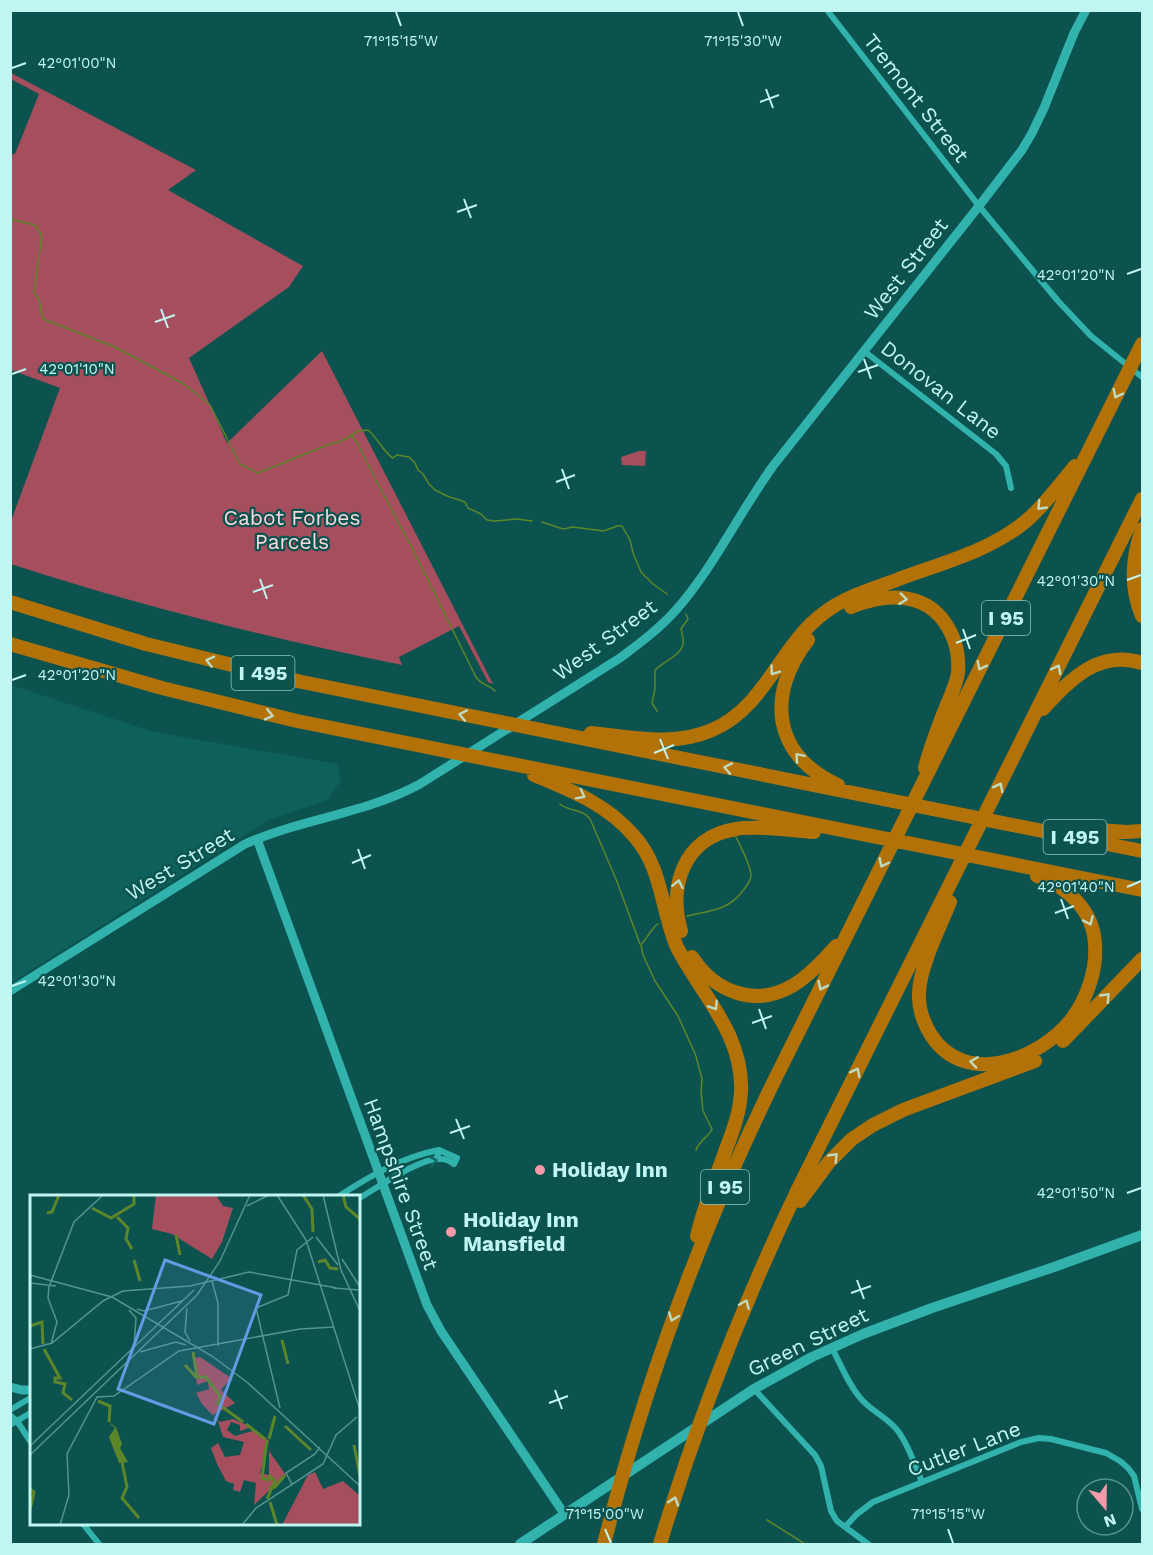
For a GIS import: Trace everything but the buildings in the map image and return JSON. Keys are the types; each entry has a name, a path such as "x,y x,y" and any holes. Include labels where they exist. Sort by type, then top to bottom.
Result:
{"highway":[{"name":"I 95","path":"604,1545 655,1370 685,1285 741,1150 1143,344"},
{"path":"520,727 669,740 695,736 715,729 738,715 752,702 800,635 824,613 850,598 979,549 1011,532 1041,507 1092,445"},
{"path":"660,1545 688,1457 731,1340 800,1185 1143,499"},
{"path":"1143,529 1135,555 1133,575 1136,597 1143,616"},
{"path":"888,800 846,788 827,780 812,770 791,747 782,717 782,698 787,678 807,641 838,613 868,601 898,597 922,603 942,619 956,645 958,664 956,682 929,750 919,791"},
{"name":"I 495","path":"10,602 157,647 336,690 1143,851"},
{"name":"I 495","path":"10,644 218,703 342,730 1143,890"},
{"path":"1031,722 1067,684 1088,668 1116,660 1143,663"},
{"path":"508,764 588,799 616,818 635,837 645,850 655,870 678,949 724,1023 735,1048 741,1079 739,1111 702,1218 685,1285"},
{"path":"1007,824 1127,832 1143,831"},
{"path":"848,934 811,972 790,987 776,993 762,995 738,993 712,981 692,957 683,939 678,919 676,900 678,883 683,867 697,848 713,836 730,830 749,828 870,836"},
{"path":"963,858 952,897 923,970 919,986 919,1002 925,1023 939,1045 956,1058 980,1064 1001,1062 1022,1056 1041,1046 1058,1033 1073,1017 1083,1000 1091,981 1095,955 1095,937 1089,919 1070,894 1046,879 989,860"},
{"path":"758,1276 784,1227 808,1189 829,1162 852,1139 898,1112 1025,1065 1046,1054 1068,1037 1143,959"}],"main road":[{"name":"Green Street","path":"520,1545 754,1389 832,1348 932,1308 1143,1235"}],"street":[{"name":"Tremont Street","path":"827,10 979,206 1069,313 1091,336 1143,377"},
{"name":"West Street","path":"10,991 223,857 257,839 383,800 427,779 549,703 648,637 674,612 704,575 773,466 1016,158 1044,108 1074,33 1086,10"},
{"name":"Donovan Lane","path":"864,351 996,454 1006,466 1011,488"},
{"name":"Hampshire Street","path":"257,839 427,1305 441,1331 565,1515"},
{"path":"437,1158 439,1150"},
{"path":"342,1195 393,1164 427,1152 439,1150 456,1158 454,1164 437,1158 409,1169 360,1198"},
{"path":"832,1348 854,1390 898,1432 922,1482"},
{"path":"10,1387 30,1390"},
{"path":"754,1389 815,1455 821,1466 831,1511 837,1521 868,1545"},
{"path":"30,1398 10,1413 30,1440"},
{"path":"10,1425 30,1413"},
{"name":"Cutler Lane","path":"845,1527 856,1514 873,1502 1021,1442 1039,1438 1106,1453 1120,1461 1134,1476 1143,1509"},
{"path":"84,1525 99,1545"}],"shaded area":[{"path":"11,685 154,732 337,764 341,780 328,800 269,820 11,983"}],"green space":[{"name":"Cabot Forbes Parcels","path":"11,73 196,170 168,190 303,266 289,287 189,358 227,443 322,351 493,684 488,682 459,626 399,657 402,665 205,620 108,594 11,564 11,521 60,388 11,370 11,154 15,154 39,94 11,79"},
{"path":"646,451 645,466 622,465 621,457"}],"waterway":[{"path":"10,219 35,225 42,236 34,293 39,299 43,319 115,347 184,384 210,405 240,464 258,473 342,441 358,431 368,430 393,458 397,455 409,457 435,490 465,502 468,508 481,514 487,520 532,521"},
{"path":"352,436 412,548 476,677 495,691"},
{"path":"542,522 563,529 573,527 604,531 622,526 630,540 641,572 667,594"},
{"path":"657,711 652,703 655,670 682,648 681,629 688,619 686,614"},
{"path":"560,804 583,813 590,819 616,879 640,944"},
{"path":"687,916 712,911 726,905 739,896 748,883 751,877 750,870 735,835"},
{"path":"658,924 641,945 655,981 678,1016 696,1056 702,1079 703,1111 712,1129 696,1150"},
{"path":"767,1520 805,1544"}],"place":[{"name":"Holiday Inn","path":"540,1170"},
{"name":"Holiday Inn Mansfield","path":"451,1232"}]}
